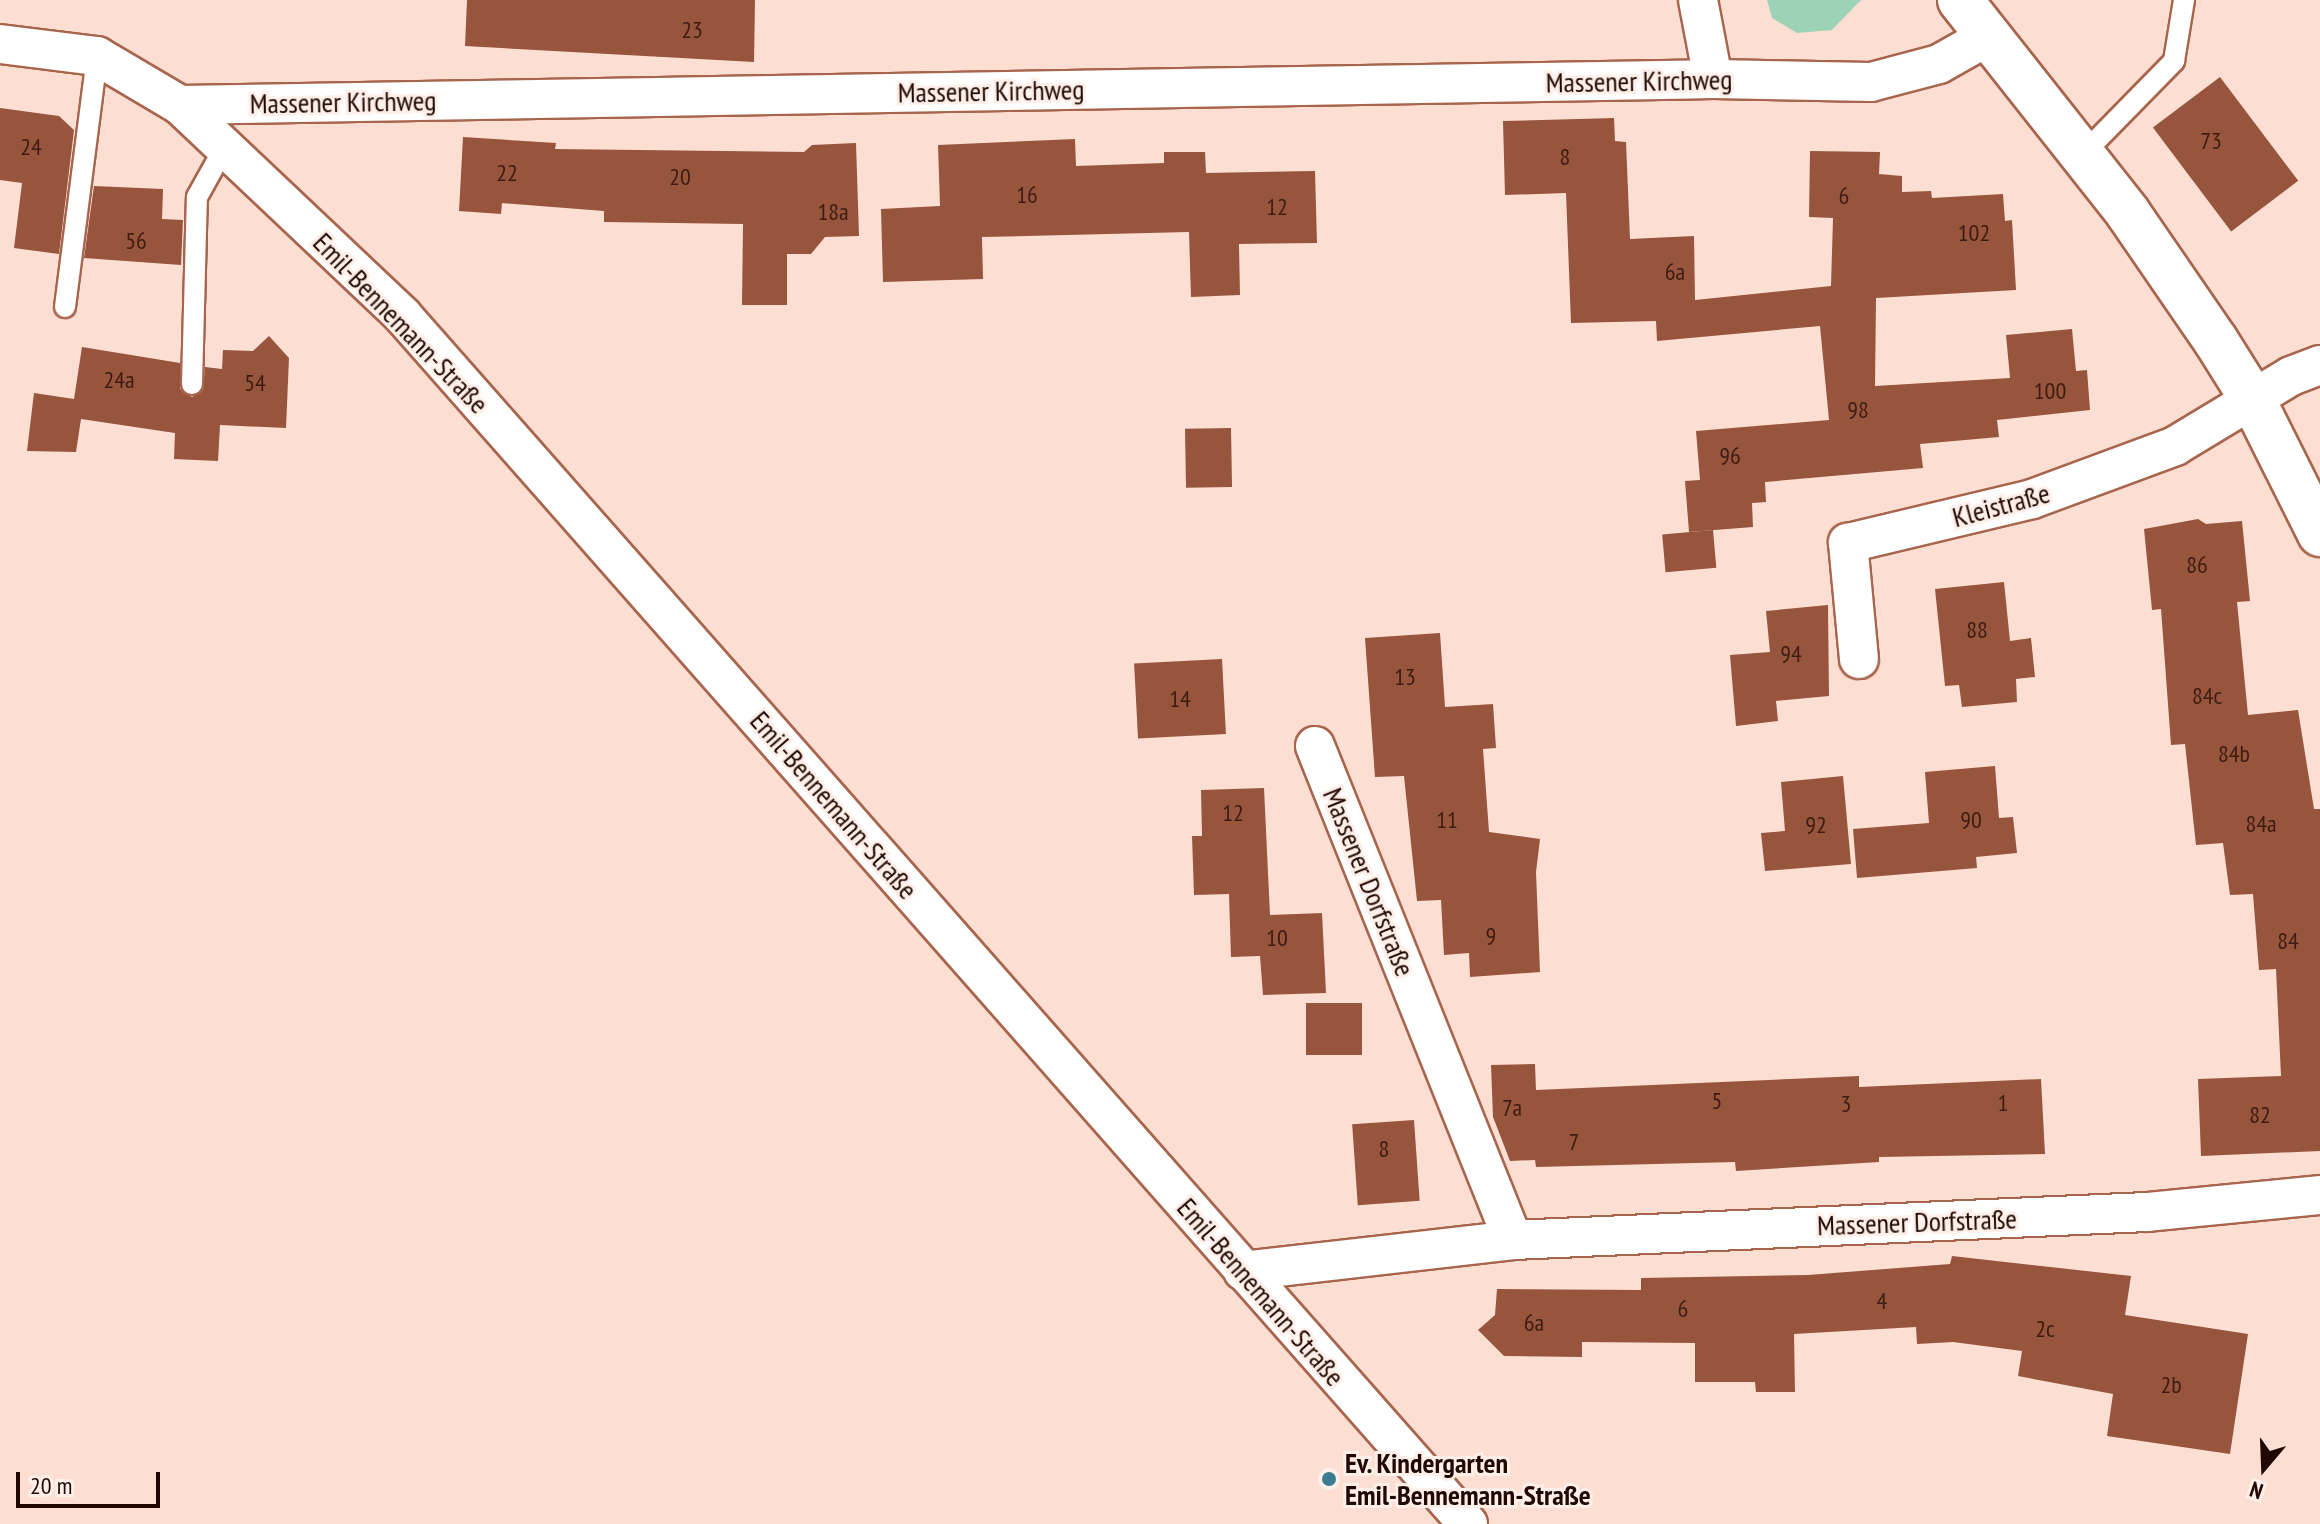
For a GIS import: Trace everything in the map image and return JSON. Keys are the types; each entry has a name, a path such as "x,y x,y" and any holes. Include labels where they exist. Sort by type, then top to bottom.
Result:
{"main road":[{"path":"1960,0 2128,213 2253,400 2320,534"}],"street":[{"path":"1698,0 1713,79"},
{"name":"Massener Kirchweg","path":"180,105 1713,79 1871,82 1939,64 1987,37"},
{"path":"0,44 97,56 180,105"},
{"name":"Emil-Bennemann-Straße","path":"180,105 402,315 1468,1524"},
{"path":"2253,400 2320,365"},
{"name":"Kleistraße","path":"1859,659 1848,543 2032,499 2175,446 2253,400"},
{"name":"Massener Dorfstraße","path":"1315,746 1513,1240"},
{"name":"Massener Dorfstraße","path":"1243,1271 1513,1240 2147,1212 2320,1195"}],"lane":[{"path":"2082,155 2174,61 2184,0"},
{"path":"65,307 97,56"},
{"path":"192,384 197,197 225,147"}],"green space":[{"path":"1767,0 1861,0 1832,30 1797,33 1772,18"}],"building":[{"path":"467,0 755,0 754,62 465,46"},
{"path":"2220,77 2298,181 2231,231 2153,128"},
{"path":"0,108 59,116 74,130 59,254 14,248 22,183 0,180"},
{"path":"1614,118 1615,141 1626,142 1630,239 1694,236 1695,300 1831,286 1833,218 1809,217 1810,151 1880,152 1879,174 1902,176 1902,192 1931,191 1932,198 2003,194 2005,221 2012,220 2016,290 1876,298 1875,386 2010,378 2006,335 2072,329 2076,371 2087,370 2090,410 1997,420 1999,437 1920,444 1923,468 1765,482 1766,502 1752,503 1753,527 1689,532 1685,481 1700,480 1696,431 1829,420 1820,326 1657,341 1656,321 1571,323 1566,193 1505,195 1503,121"},
{"path":"463,137 556,143 555,149 804,152 812,145 856,143 859,236 825,237 811,254 787,254 787,305 742,305 743,224 604,222 604,211 502,203 501,214 459,211"},
{"path":"1075,139 1076,166 1164,163 1164,152 1205,152 1206,173 1315,171 1317,243 1239,244 1240,295 1191,297 1189,232 982,237 983,279 883,282 881,209 940,206 938,145"},
{"path":"94,186 163,189 162,219 183,220 181,265 84,258"},
{"path":"269,336 289,358 286,428 220,425 218,461 174,459 175,433 81,419 76,452 27,451 34,393 74,399 82,347 180,363 180,389 192,397 203,390 205,367 222,369 223,350 253,351"},
{"path":"1231,428 1232,487 1186,488 1185,429"},
{"path":"2198,519 2206,524 2242,521 2250,601 2237,602 2248,715 2298,710 2314,809 2320,809 2320,1151 2201,1156 2198,1079 2281,1076 2276,969 2259,970 2253,894 2230,895 2223,843 2196,845 2185,744 2171,745 2161,609 2152,610 2144,529"},
{"path":"1713,530 1716,568 1666,572 1662,534"},
{"path":"2004,582 2010,641 2031,638 2035,677 2016,679 2017,702 1962,707 1959,685 1945,686 1935,589"},
{"path":"1828,605 1829,696 1776,701 1778,721 1736,726 1730,655 1770,652 1766,611"},
{"path":"1440,633 1445,707 1493,704 1496,748 1483,749 1489,832 1540,839 1536,872 1540,972 1470,977 1469,953 1444,955 1441,900 1417,901 1404,776 1375,777 1365,638"},
{"path":"1222,659 1226,734 1138,739 1134,664"},
{"path":"1995,766 1999,818 2013,817 2017,853 1976,857 1977,868 1857,878 1853,829 1929,823 1925,772"},
{"path":"1843,776 1851,864 1765,871 1761,833 1785,831 1781,782"},
{"path":"1264,788 1270,915 1322,913 1326,993 1263,995 1260,956 1231,957 1229,894 1194,895 1192,836 1202,836 1201,790"},
{"path":"1306,1003 1362,1003 1362,1055 1306,1055"},
{"path":"1535,1064 1536,1090 1859,1076 1859,1087 2041,1079 2045,1154 1879,1157 1879,1162 1736,1171 1735,1162 1536,1167 1535,1160 1510,1161 1493,1117 1491,1065"},
{"path":"1414,1120 1420,1201 1358,1205 1352,1124"},
{"path":"1952,1256 2131,1276 2125,1315 2248,1334 2230,1454 2107,1436 2113,1394 2018,1376 2022,1351 1953,1342 1917,1344 1916,1327 1794,1334 1795,1392 1756,1392 1755,1382 1695,1382 1695,1343 1582,1342 1582,1357 1504,1356 1478,1330 1495,1315 1497,1289 1641,1290 1641,1278 1808,1275 1950,1264"}],"place":[{"name":"Ev. Kindergarten Emil-Bennemann-Straße","path":"1329,1479"}]}
